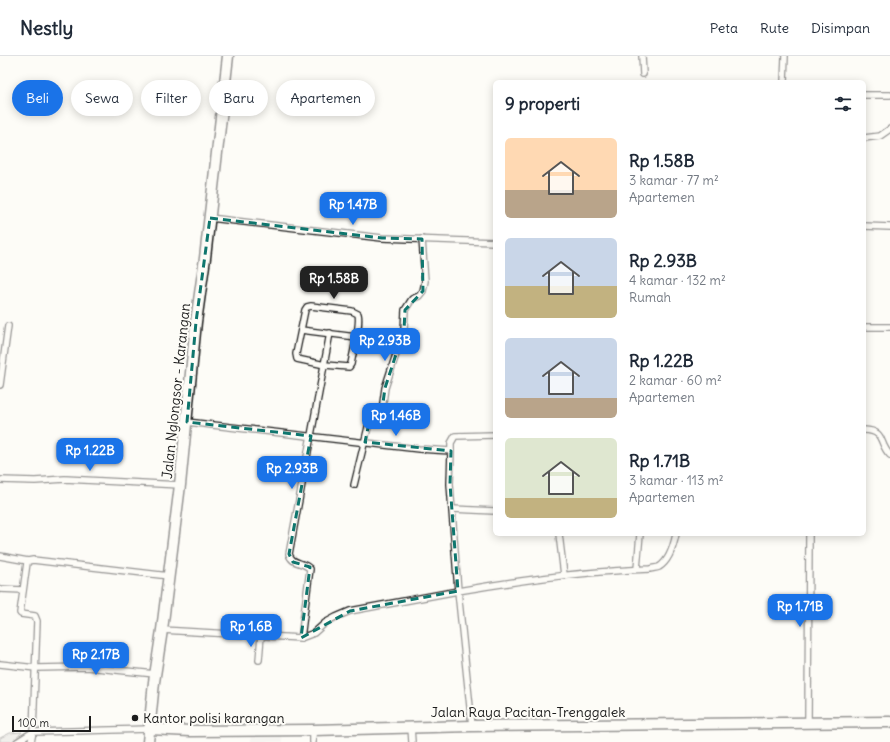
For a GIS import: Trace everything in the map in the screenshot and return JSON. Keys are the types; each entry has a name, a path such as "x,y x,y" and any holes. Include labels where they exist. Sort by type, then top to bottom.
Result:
{"highway":[{"name":"Jalan Nglongsor - Karangan","path":"148,742 155,674 180,485 196,322 210,218 228,56"},
{"name":"Jalan Raya Pacitan-Trenggalek","path":"150,730 313,730 472,726 890,722"}],"street":[{"path":"642,56 643,74"},
{"path":"784,80 785,56"},
{"path":"866,95 890,95"},
{"path":"866,138 880,136 890,129"},
{"path":"210,218 382,238 493,242"},
{"path":"866,226 890,227"},
{"path":"354,485 371,415 382,410 385,388 404,330 405,310 412,299 419,296 423,290 425,281 422,239"},
{"path":"307,307 352,311 358,314 356,337 350,366 325,365 298,359 296,354 305,310 307,307"},
{"path":"0,385 8,326"},
{"path":"866,327 890,327"},
{"path":"301,330 356,337"},
{"path":"301,638 310,569 307,565 293,562 289,554 330,333"},
{"path":"187,422 420,449 452,451"},
{"path":"866,430 877,433 890,454"},
{"path":"472,726 458,590 450,484 451,443 454,436 493,435"},
{"path":"0,480 35,481 65,479 180,485"},
{"path":"452,510 493,510"},
{"path":"559,536 564,575"},
{"path":"637,569 640,536"},
{"path":"162,630 301,638 314,633 325,623 350,611 458,590 509,582 564,575 659,567 664,562 675,536"},
{"path":"808,536 808,722"},
{"path":"0,556 28,561 33,560 168,576"},
{"path":"28,561 26,565 20,613 35,616 37,618 33,732 31,742"},
{"path":"0,589 23,590"},
{"path":"258,660 261,636"},
{"path":"0,664 36,668 87,667 155,674"},
{"path":"411,727 412,742"},
{"path":"17,742 33,732 150,730"},
{"path":"313,730 313,742"}],"highlighted area":[{"path":"210,218 382,238 422,239 423,291 405,310 404,330 385,388 382,410 371,414 365,442 451,451 450,484 458,591 350,611 301,638 310,567 293,562 289,554 311,436 187,422 196,322"}],"shaded area":[{"path":"22,732 13,742 0,742 0,738 10,733"},
{"path":"281,734 282,742 251,742 250,735"}],"place":[{"name":"Kantor polisi karangan","path":"135,718"}]}
